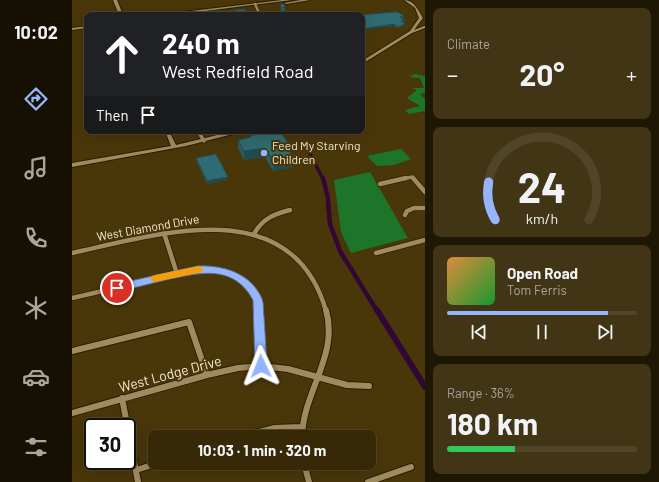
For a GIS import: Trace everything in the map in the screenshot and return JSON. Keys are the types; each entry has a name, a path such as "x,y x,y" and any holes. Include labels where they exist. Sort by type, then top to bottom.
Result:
{"main road":[{"path":"115,0 120,12"},
{"path":"206,12 290,0"},
{"path":"193,12 308,0"},
{"path":"406,0 411,1 421,8 425,16"},
{"path":"411,1 418,10 421,18 411,32"},
{"path":"418,23 424,22"},
{"path":"418,23 425,27"},
{"path":"72,28 84,26"},
{"path":"365,61 411,32 425,27"},
{"path":"168,134 174,147"},
{"path":"72,166 204,141 228,134"}],"street":[{"path":"256,5 259,12"},
{"path":"200,134 204,141"},
{"path":"380,184 412,177 425,192"},
{"path":"405,215 407,211 414,208 425,208"},
{"path":"254,234 258,226 270,216 290,210"},
{"name":"West Diamond Drive","path":"72,253 164,233 208,228 240,230 269,240 282,247 298,260 309,274 322,296 328,318 329,336 324,358 316,376 301,427"},
{"path":"164,233 177,274"},
{"path":"376,253 425,240"},
{"path":"72,298 198,269 213,269 227,272 242,280 252,289 258,300 261,366"},
{"path":"72,351 189,322 207,375"},
{"name":"West Lodge Drive","path":"72,413 122,398 238,368 261,366 288,369 347,385 369,386"},
{"path":"122,398 126,418"},
{"path":"267,430 275,428 301,427 301,430"},
{"path":"138,482 136,470 148,466"},
{"path":"368,482 411,467"},
{"path":"306,470 309,482"}],"green space":[{"path":"415,74 425,76 425,93 420,94 425,99 425,111 409,114 405,110 420,106 407,98 417,90 412,88 424,88 420,78 409,77"},
{"path":"401,149 411,159 394,165 377,166 367,156"},
{"path":"370,172 408,238 351,253 341,232 334,180"}],"building":[{"path":"280,4 284,4 285,7 281,8"},
{"path":"244,9 246,12 230,12 229,11"},
{"path":"208,11 220,11 220,12"},
{"path":"398,12 404,16 400,17 405,21 401,21 405,24 398,27 394,24 365,29 365,15"},
{"path":"259,134 282,134 288,143 285,143 288,147 286,147 294,158 274,162 265,148 244,151 238,140 251,137 250,136"},
{"path":"216,154 228,177 207,181 196,158"}],"waterway":[{"path":"306,146 323,179"},
{"path":"323,178 328,198"},
{"path":"328,201 330,224 340,251 377,311"},
{"path":"377,310 425,387"}],"slow traffic":[{"path":"155,279 199,269"}],"place":[{"name":"Feed My Starving Children","path":"264,153"}],"route":[{"path":"117,288 198,269 213,269 227,272 242,280 252,289 258,300 261,366"}]}
